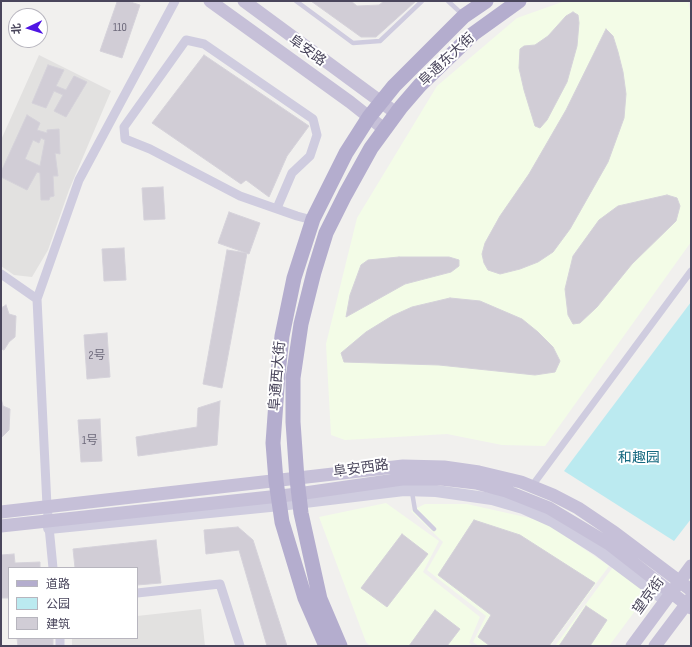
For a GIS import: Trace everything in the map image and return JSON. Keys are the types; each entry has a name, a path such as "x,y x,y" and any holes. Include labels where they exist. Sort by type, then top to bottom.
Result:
{"main road":[{"name":"阜安路","path":"210,1 336,92 384,129"},
{"name":"阜安路","path":"244,1 396,113"},
{"name":"阜通东大街","path":"369,117 403,76 464,16 486,1"},
{"name":"阜通东大街","path":"384,129 408,97 440,64 473,34 519,1"},
{"path":"336,92 346,89 350,78"},
{"name":"阜通西大街","path":"326,646 305,598 282,522 273,443 282,336 294,278 312,220 346,153 369,117"},
{"name":"阜通西大街","path":"340,646 320,599 299,498 293,422 293,378 301,324 326,233 368,152 384,129"},
{"name":"阜安西路","path":"1,526 49,524 278,494 297,479 403,466 444,467 479,472 532,486 578,508 615,533 691,590"},
{"name":"阜安西路","path":"1,512 47,506 278,494 299,498 402,479 441,479 476,483 506,491 549,508 609,544 668,596 690,603"},
{"name":"望京街","path":"632,646 691,566"},
{"path":"655,646 690,603"}],"street":[{"path":"53,567 47,506 37,298 79,180 175,1"},
{"path":"277,208 292,173 310,156 317,135 313,120 204,44 186,40 124,127 125,138 150,149 240,196 312,220"},
{"path":"532,486 691,271"},
{"path":"1,274 37,298"},
{"path":"299,498 412,490 436,491 466,494 523,508 552,521 668,596"},
{"path":"138,593 220,584 240,646"}],"lane":[{"path":"296,1 353,43 380,41 422,1"},
{"path":"448,1 464,16"},
{"path":"412,490 415,510 434,529"}],"shaded area":[{"path":"565,1 688,1 691,15 691,242 545,446 502,445 447,434 345,440 331,435 326,344 357,218 437,86 517,18"},
{"path":"39,55 111,91 69,190 48,250 32,277 14,275 1,266 1,140"},
{"path":"386,503 439,541 423,572 480,617 469,643 473,646 370,646 366,642 319,517"},
{"path":"425,504 467,504 543,521 609,566 550,646 479,646 473,642 486,616 427,570 443,542 411,511"},
{"path":"613,567 649,592 609,646 555,646"},
{"path":"201,609 205,646 72,646 72,639 138,639 138,616"}],"green space":[{"name":"和趣园","path":"691,302 691,519 674,541 564,471"}],"building":[{"path":"115,1 127,1 140,5 122,58 100,51 117,2"},
{"path":"311,1 351,1 357,6 379,5 384,1 416,1 376,37 361,37"},
{"path":"573,12 578,15 579,23 577,46 567,82 547,120 540,128 535,126 524,90 519,68 520,49 524,46 535,45 548,36 566,16"},
{"path":"606,29 613,36 618,52 626,94 624,118 608,162 570,229 553,252 538,262 520,269 500,274 488,270 484,263 482,254 485,243 500,216 529,174 566,110"},
{"path":"204,55 309,126 287,156 269,197 246,180 241,184 152,123"},
{"path":"48,65 64,70 56,86 66,90 74,76 87,82 66,117 54,111 63,95 54,91 46,108 32,103"},
{"path":"27,115 40,123 37,130 47,133 47,130 59,129 60,154 55,153 58,176 53,176 54,196 50,197 49,200 41,200 40,173 37,172 27,190 1,177 1,172","holes":["41,138 45,140 40,166 25,159 33,140 39,143"]},
{"path":"163,187 165,219 144,220 142,188"},
{"path":"667,195 677,198 680,206 676,221 632,264 597,307 580,323 573,324 568,315 565,289 573,256 599,220 618,206"},
{"path":"229,212 260,223 249,254 218,243"},
{"path":"124,248 126,280 104,281 102,249"},
{"path":"227,250 247,253 222,388 203,384"},
{"path":"399,257 449,257 459,260 459,266 451,272 405,284 346,317 350,295 361,265 368,260"},
{"path":"450,298 480,301 522,319 553,347 560,361 555,372 535,375 439,365 344,362 341,353 366,332 392,316 412,307"},
{"path":"6,305 9,314 16,316 15,337 9,342 4,350 1,349 1,308"},
{"path":"107,333 110,377 87,379 84,335"},
{"path":"1,398 3,406 10,409 9,430 1,438"},
{"path":"220,401 217,445 138,456 136,437 197,427 198,408"},
{"path":"100,419 102,461 81,462 78,420"},
{"path":"474,520 520,535 595,583 549,646 490,646 478,637 491,615 438,575"},
{"path":"238,527 253,540 287,646 267,646 239,550 206,554 204,530"},
{"path":"402,534 428,554 387,607 361,588"},
{"path":"156,540 161,583 138,585 138,567 75,567 73,549"},
{"path":"14,554 15,563 40,562 40,567 8,567 8,598 1,598 1,555"},
{"path":"586,606 607,620 590,646 559,646"},
{"path":"435,610 460,629 447,646 409,646"},
{"path":"17,639 53,639 53,646 18,646"}]}
